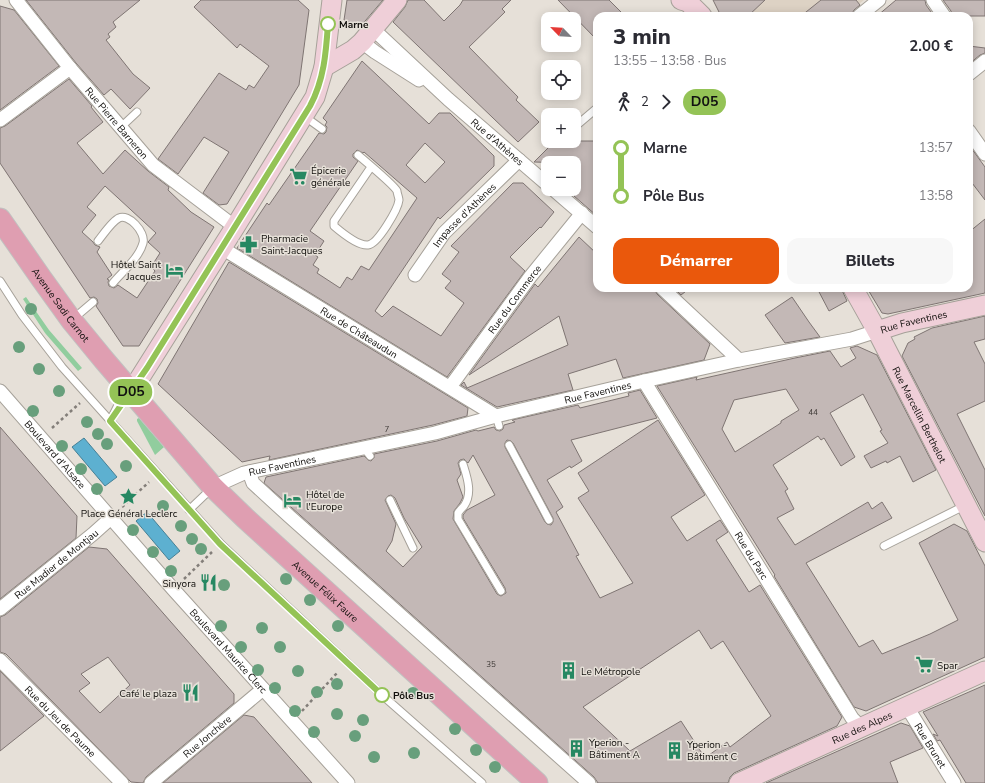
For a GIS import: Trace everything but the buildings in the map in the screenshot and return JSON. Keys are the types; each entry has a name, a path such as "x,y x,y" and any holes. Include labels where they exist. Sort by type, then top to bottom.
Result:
{"main road":[{"path":"129,390 222,248 231,223 303,109 315,96 324,67 332,0"},
{"path":"324,67 354,50 368,36 397,0"},
{"name":"Avenue Sadi Carnot","path":"0,219 40,278 72,321 129,390"},
{"name":"Rue Marcellin Berthelot","path":"855,292 877,331 985,542"},
{"name":"Rue Faventines","path":"877,331 902,323 985,305"},
{"name":"Avenue Félix Faure","path":"129,390 213,487 245,518 537,783"},
{"name":"Rue des Alpes","path":"739,783 985,671"}],"street":[{"name":"Rue Pierre Barneron","path":"16,0 70,68 152,164 231,223"},
{"path":"864,12 880,0"},
{"path":"933,0 941,12"},
{"name":"Rue d'Athènes","path":"368,36 448,99 541,179"},
{"path":"973,71 985,61"},
{"path":"0,120 70,68"},
{"path":"973,137 985,154"},
{"name":"Impasse d'Athènes","path":"415,275 444,233 519,160"},
{"path":"561,196 593,223"},
{"name":"Rue du Commerce","path":"450,387 530,277 582,213"},
{"name":"Rue de Châteaudun","path":"222,248 450,387 498,421"},
{"path":"666,292 739,360"},
{"name":"Rue Faventines","path":"213,487 234,476 249,472 367,452 498,421 644,381 739,360 852,339 877,331"},
{"name":"Rue du Parc","path":"644,381 852,718 862,728"},
{"name":"Boulevard d'Alsace","path":"0,391 112,517"},
{"path":"249,472 253,483 589,783"},
{"name":"Boulevard Maurice Clerc","path":"112,517 173,589 348,783"},
{"name":"Rue Madier de Montjau","path":"0,609 112,517"},
{"name":"Rue du Jeu de Paume","path":"0,660 122,783"},
{"name":"Rue Jonchère","path":"151,783 263,689"},
{"name":"Rue Brunet","path":"907,707 954,783"}],"lane":[{"path":"254,182 303,109 322,129"},
{"path":"581,122 593,111"},
{"path":"121,127 137,112"},
{"path":"358,154 396,190 399,200 394,214 378,238 374,243 368,245 361,244 344,235 334,226 334,221 371,167"},
{"path":"98,241 115,220 120,217 126,217 141,230 144,241 139,252 113,283"},
{"path":"0,281 22,315 58,361 220,544 387,700 482,783"},
{"path":"110,421 181,299"},
{"path":"72,321 93,302"},
{"path":"509,445 549,520"},
{"path":"463,464 468,480 469,492 465,505 458,513 458,519 501,591"},
{"path":"189,510 213,487"},
{"path":"390,500 413,548"},
{"path":"884,546 966,505"}],"path":[{"path":"41,437 81,402"},
{"path":"112,517 150,482"},
{"path":"173,589 213,552"},
{"path":"292,721 337,673"}],"shaded area":[{"path":"718,0 864,0 849,12 719,12 714,3"}],"green space":[{"path":"26,297 49,330 82,368 78,371 45,333 23,299"},
{"path":"139,418 164,447 155,455 137,421"}],"water":[{"path":"84,438 117,477 105,486 72,447"},
{"path":"147,512 180,551 169,560 136,521"}],"bus line":[{"name":"D05","path":"328,24 324,67 315,96 310,106 147,368 110,421 220,544 382,695"}],"place":[{"name":"Marne","path":"328,24"},
{"name":"Épicerie générale","path":"298,176"},
{"name":"Pharmacie Saint-Jacques","path":"248,244"},
{"name":"Hôtel Saint Jacques","path":"174,270"},
{"name":"Place Général Leclerc","path":"129,496"},
{"name":"Hôtel de l'Europe","path":"293,500"},
{"name":"Sinyora","path":"209,583"},
{"name":"Spar","path":"924,665"},
{"name":"Le Métropole","path":"568,671"},
{"name":"Café le plaza","path":"190,693"},
{"name":"Pôle Bus","path":"382,695"},
{"name":"Yperion - Bâtiment A","path":"576,748"},
{"name":"Yperion - Bâtiment C","path":"674,750"}]}
